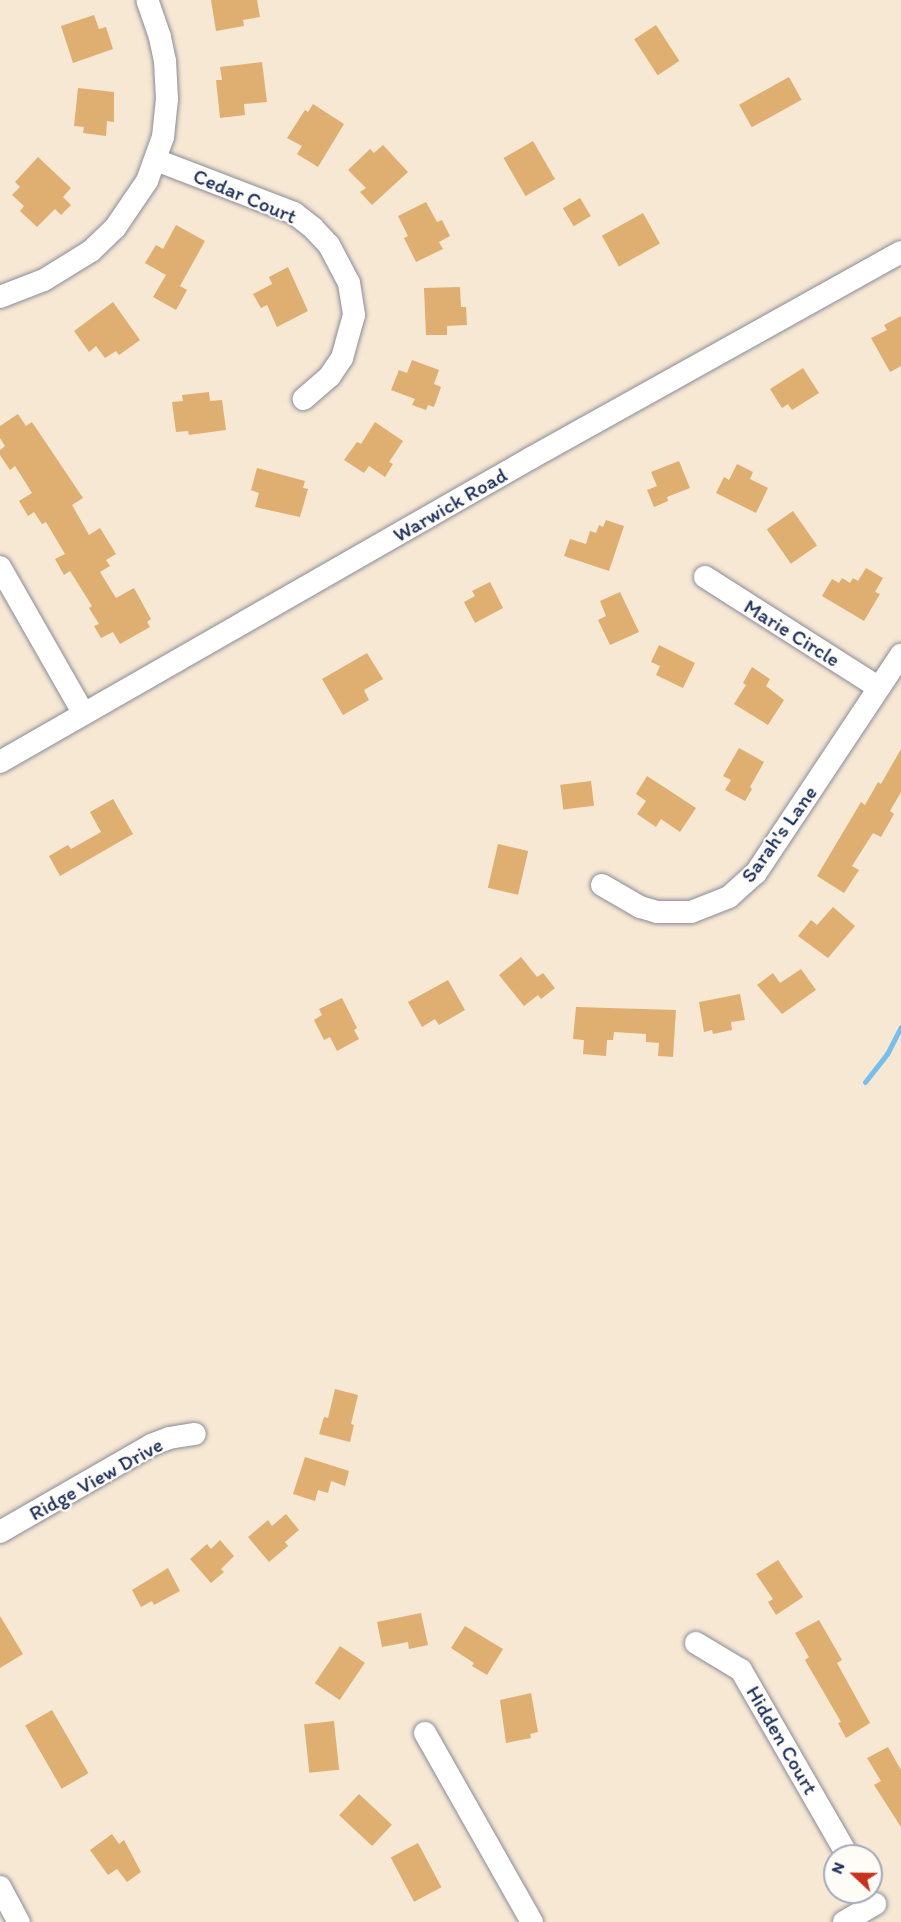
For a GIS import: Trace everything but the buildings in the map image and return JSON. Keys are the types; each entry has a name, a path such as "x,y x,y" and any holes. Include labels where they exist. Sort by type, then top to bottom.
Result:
{"street":[{"path":"0,297 44,280 91,251 115,228 135,201 156,160 163,137 167,99 165,61 158,30 147,0"},
{"name":"Cedar Court","path":"156,160 294,213 329,245 349,283 354,315 342,358 330,376 304,399"},
{"name":"Warwick Road","path":"0,762 541,453 901,252"},
{"path":"0,567 84,714"},
{"name":"Marie Circle","path":"705,577 879,688"},
{"name":"Sarah's Lane","path":"602,885 640,907 657,912 691,912 729,897 756,873 901,655"},
{"name":"Ridge View Drive","path":"0,1532 151,1445 169,1438 195,1434"},
{"name":"Hidden Court","path":"696,1643 741,1671 841,1844"},
{"path":"425,1733 532,1922"},
{"path":"0,1887 19,1922"},
{"path":"844,1922 876,1906"}],"waterway":[{"path":"865,1082 887,1054 901,1027"}]}
